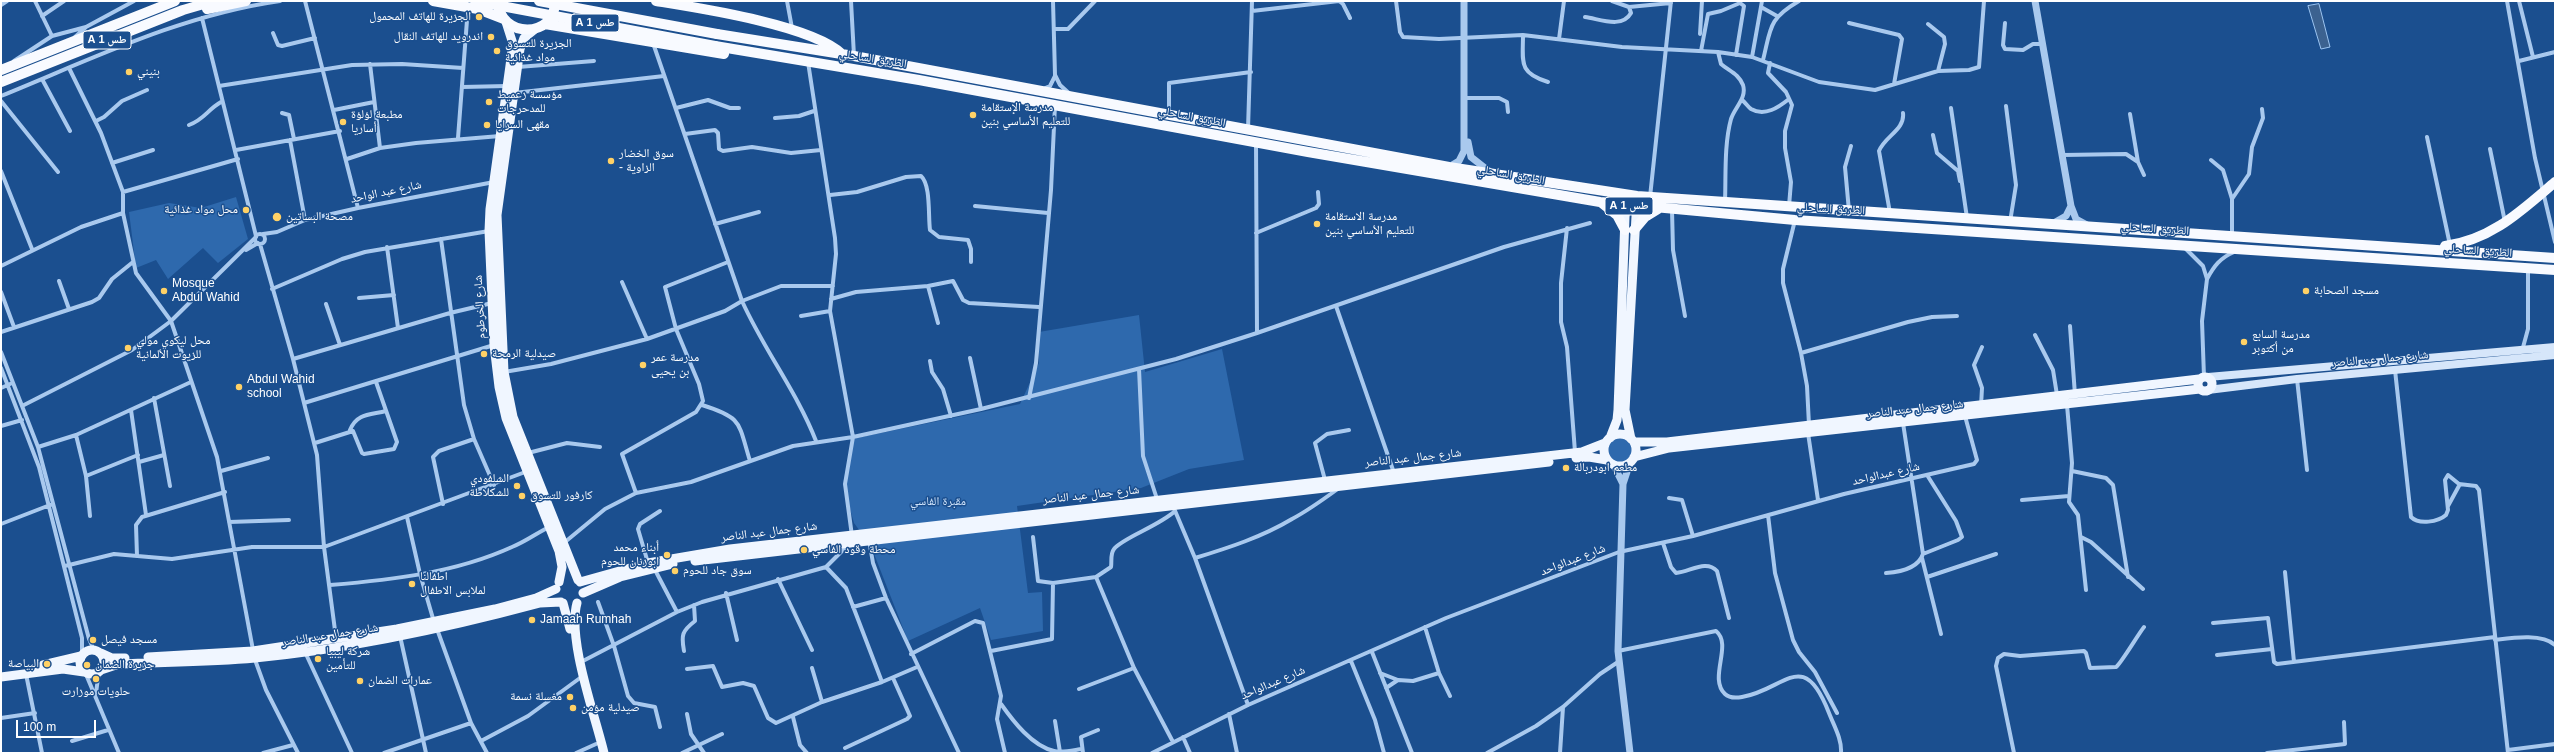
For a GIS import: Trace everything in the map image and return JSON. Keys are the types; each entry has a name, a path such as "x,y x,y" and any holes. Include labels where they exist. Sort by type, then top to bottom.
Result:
{"highway":[{"name":"A 1 طس","path":"3,69 175,1"},
{"name":"A 1 طس","path":"1,82 183,10 214,1"},
{"path":"183,10 200,10 246,1"},
{"path":"433,1 472,4 520,30 535,29 545,24 554,12 555,1"},
{"path":"498,1 505,21"},
{"name":"الطريق الساحلي","path":"539,1 717,34 854,56 1038,90 1248,131 1334,152 1600,202 1658,209 1795,220 2180,244 2555,270"},
{"path":"656,1 722,13 792,30 832,45 842,54"},
{"name":"الطريق الساحلي","path":"472,4 1055,105 1256,142 1449,167 1632,195 1891,214 2555,258"},
{"path":"545,24 741,56 771,56"},
{"path":"2424,250 2450,245 2484,235 2505,224 2555,182"},
{"path":"1600,202 1613,211 1630,230 1645,217 1658,209"}],"main road":[{"name":"شارع الخرطوم","path":"505,21 513,44 500,136 497,182 496,233 498,345 502,404 530,470 565,542 579,581"},
{"name":"شارع الخرطوم","path":"535,29 522,41 489,231 493,303 498,345 510,407 562,562 557,585"},
{"path":"1630,230 1625,410 1632,440 1632,460 1619,466 1610,462 1604,449 1617,420 1632,195"},
{"name":"شارع جمال عبد الناصر","path":"1632,440 1667,442 1809,429 1903,423 2204,389 2395,370 2522,353 2555,347"},
{"name":"شارع جمال عبد الناصر","path":"1632,460 1668,448 2204,378 2522,353 2555,355"},
{"path":"2204,378 2212,384 2204,389 2198,385 2204,378"},
{"path":"1607,440 1620,434 1632,440"},
{"name":"شارع جمال عبد الناصر","path":"579,581 651,565 713,558 852,538 1157,499 1576,452 1594,449 1607,440"},
{"name":"شارع جمال عبد الناصر","path":"852,538 869,539 1173,508 1344,485 1582,458 1610,462"},
{"name":"شارع جمال عبد الناصر","path":"583,593 651,565"},
{"path":"597,748 557,585 568,577 579,581 583,593 577,603 574,621 581,662 604,753"},
{"name":"شارع جمال عبد الناصر","path":"97,651 119,658 253,655 336,643 400,636 536,598 557,585"},
{"path":"562,602 577,603"},
{"name":"شارع جمال عبد الناصر","path":"100,670 119,664 305,652 336,643 435,625 540,603 562,602"},
{"path":"1,672 56,663 81,655 86,650 97,651 104,660 100,670 93,674 63,669 1,677"},
{"path":"81,655 80,666 85,672"}],"street":[{"path":"1,4 7,1"},
{"path":"35,1 52,36"},
{"path":"42,16 64,1"},
{"path":"61,47 86,27 134,1"},
{"path":"1,96 134,41 202,18 280,1"},
{"path":"305,1 340,131 358,208"},
{"path":"787,1 792,30"},
{"path":"851,1 854,56"},
{"path":"1053,1 1055,75 1060,85 1074,98"},
{"path":"1054,29 1068,29 1094,1"},
{"path":"1248,131 1252,1"},
{"path":"1252,11 1338,1 1343,4 1350,18"},
{"path":"1396,1 1400,32 1403,37 1464,39 1523,35 1666,50 1718,52 1763,60 1819,82 1843,87 1875,90 1938,71 1969,70 1979,67 1984,1"},
{"path":"1449,167 1463,156 1466,116 1464,1"},
{"path":"1559,39 1564,1"},
{"path":"1612,1 1629,7 1671,2 1650,197"},
{"path":"1700,34 1702,1"},
{"path":"1752,57 1762,1"},
{"path":"1763,60 1772,22 1777,16 1799,1"},
{"path":"2035,1 2071,206 2076,218 2091,227"},
{"path":"2507,1 2536,158 2555,242"},
{"path":"2519,1 2533,57"},
{"path":"1701,51 1708,14 1721,11 1740,3 1744,6 1736,55"},
{"path":"458,138 463,68 472,4"},
{"path":"1585,17 1621,22 1627,20 1631,13 1629,7"},
{"path":"1761,7 1777,16"},
{"path":"202,18 219,86 221,102 236,150 256,237 262,242"},
{"path":"1849,23 1900,35 1903,43 1894,84"},
{"path":"2004,23 2003,45 2005,49 2023,50 2033,44 2042,44"},
{"path":"1928,24 1944,37 1945,44 1938,71"},
{"path":"3,69 52,36 86,27"},
{"path":"273,34 278,45 282,46 315,38"},
{"path":"1523,35 1523,65 1527,73 1534,78 1548,82"},
{"path":"653,42 686,134 742,301 757,334 800,405 816,442"},
{"path":"1718,52 1721,64 1739,76 1743,86 1742,100 1732,117 1730,125 1727,147 1724,202"},
{"path":"2519,61 2555,52"},
{"path":"518,67 594,61"},
{"path":"581,662 677,612 694,605 726,593 826,566 852,538 845,484 853,436 830,311 836,254 830,195 814,111 808,62"},
{"path":"1770,63 1768,73 1786,92 1792,111 1785,131 1790,182 1789,207"},
{"path":"219,86 324,69 370,64 463,68"},
{"path":"370,64 380,148"},
{"path":"68,68 96,121 123,192 123,213 136,273 170,321 191,382 220,471 225,492 253,655 266,690 298,753"},
{"path":"1169,116 1169,83 1251,72"},
{"path":"1038,90 1050,86 1055,75"},
{"path":"514,93 664,76"},
{"path":"42,80 70,131"},
{"path":"462,87 507,86"},
{"path":"96,121 104,117 122,102 148,90"},
{"path":"1466,98 1499,98 1507,102 1508,112"},
{"path":"1742,100 1751,109 1764,112 1776,109 1789,99"},
{"path":"676,108 708,100 730,108 740,108"},
{"path":"1,101 58,172"},
{"path":"189,125 202,120 211,109 221,102"},
{"path":"334,110 374,102"},
{"path":"1029,398 1036,363 1055,105"},
{"path":"2006,106 2016,185 2010,222"},
{"path":"1951,108 1965,207"},
{"path":"2232,198 2249,174 2252,146 2263,118 2262,109"},
{"path":"775,118 800,116 814,111"},
{"path":"1891,214 1879,151 1886,139 1901,126 1904,121 1903,113"},
{"path":"282,114 289,115 305,220"},
{"path":"2130,114 2138,162 2144,175"},
{"path":"1466,116 1471,156 1493,174"},
{"path":"686,134 715,130 718,133 719,148 723,151 752,148 791,153 822,150"},
{"path":"236,150 340,131"},
{"path":"347,159 380,148 458,138 500,136"},
{"path":"1933,136 1937,153 1958,171 1968,219"},
{"path":"2427,137 2450,245"},
{"path":"1256,142 1257,333"},
{"path":"1850,211 1845,167 1851,146"},
{"path":"2490,149 2505,224"},
{"path":"112,163 153,150"},
{"path":"2063,155 2120,152 2138,162"},
{"path":"123,192 238,159"},
{"path":"2211,160 2225,173 2232,198 2232,236"},
{"path":"1,171 32,250"},
{"path":"830,195 857,192 906,177 921,176 924,180 927,192 930,230 939,237 968,240 971,249 971,262"},
{"name":"شارع عبد الواحد","path":"242,252 262,242 276,232 305,220 358,208 497,182"},
{"path":"1256,233 1316,208 1319,204 1318,192"},
{"path":"975,206 1048,213"},
{"path":"2051,224 2066,216 2071,206"},
{"path":"1672,210 1673,250 1685,316"},
{"path":"715,224 760,212"},
{"path":"1,266 81,226 123,213"},
{"path":"1795,220 1783,269 1782,283 1801,353 1807,386 1809,429 1818,500"},
{"path":"565,542 605,509 636,493 691,482 722,473 750,461 816,442 951,416 1029,398 1139,369 1257,333 1456,263 1567,228 1590,223"},
{"path":"253,225 262,234 263,255 315,443 319,468 324,547 330,585 336,643"},
{"path":"1567,228 1561,283 1561,322 1567,347 1576,452"},
{"path":"272,290 342,259 387,247 489,231"},
{"name":"شارع عبد الواحد","path":"17,408 24,406 132,350 170,321 256,237 262,234 276,232"},
{"path":"441,239 456,358 464,405 474,439 494,485"},
{"path":"2180,244 2202,266 2207,279"},
{"path":"387,247 398,328"},
{"path":"2204,378 2202,321 2207,279 2214,266 2224,256 2241,249"},
{"path":"1,332 99,298 112,279 133,262"},
{"path":"636,493 622,454 696,412 702,404 703,393 676,329 665,287 728,262"},
{"path":"2522,353 2528,329 2528,268"},
{"path":"59,281 69,309"},
{"path":"831,299 883,289 928,286 953,281 963,300 969,303 1039,307"},
{"path":"622,282 647,339"},
{"path":"504,372 557,363 647,339 725,311 742,301 786,285 833,286"},
{"path":"928,286 938,323"},
{"path":"1,292 14,327"},
{"path":"359,298 394,295"},
{"path":"293,359 450,313 493,303"},
{"path":"326,304 340,345"},
{"path":"1336,306 1394,473"},
{"path":"801,316 830,311"},
{"path":"1801,353 1908,322 1932,317 1957,316"},
{"path":"2070,326 2075,395"},
{"path":"2035,335 2053,370 2057,397"},
{"path":"304,403 498,345"},
{"path":"1981,406 1983,392 1974,365 1982,348"},
{"path":"1,352 24,406 38,447 89,639 97,651"},
{"path":"970,358 981,409"},
{"path":"930,360 932,372 943,389 951,416"},
{"path":"1,368 39,467 83,640 81,655"},
{"path":"1139,369 1143,456 1157,499"},
{"path":"2395,370 2410,515 2417,521 2438,520 2446,515 2448,506 2460,484"},
{"path":"2297,379 2307,470"},
{"path":"1,388 14,382"},
{"path":"38,447 76,435 191,382"},
{"path":"350,430 355,433 362,453 364,454 394,449 397,442 376,382"},
{"path":"154,398 170,486"},
{"path":"702,404 731,415 736,421 750,461"},
{"path":"2067,404 2072,471 2069,504 2078,515 2086,590"},
{"path":"131,410 146,515"},
{"path":"315,443 350,430 354,421 360,417 386,411"},
{"name":"شارع عبدالواحد","path":"1152,753 1248,705 1425,628 1619,552 1693,536 1818,500 1976,462 1965,416"},
{"path":"1,426 22,420"},
{"path":"1903,423 1910,479 1927,578 1942,634"},
{"path":"1325,480 1315,443 1327,434 1349,430"},
{"path":"76,435 86,476 90,516"},
{"path":"443,504 433,457 439,452 474,439"},
{"path":"527,454 567,443 600,447"},
{"path":"86,476 138,455"},
{"path":"139,462 164,455"},
{"path":"220,471 268,458"},
{"path":"1630,753 1618,662 1618,651 1619,552 1622,484 1632,460"},
{"path":"1610,462 1622,484"},
{"path":"65,566 114,554 172,560 234,549 324,547 494,485 530,470"},
{"path":"2072,471 2106,478 2113,485 2128,577"},
{"path":"1886,573 1910,568 1923,556 1962,537 1956,521 1927,475"},
{"path":"2448,506 2445,478 2450,476 2460,484 2476,486 2479,490 2508,752 2555,744"},
{"path":"1195,558 1234,546 1270,531 1293,519 1344,485"},
{"path":"137,556 136,525 146,515 225,492"},
{"path":"2022,500 2069,496"},
{"path":"1669,498 1682,500 1693,536"},
{"path":"1,524 54,504"},
{"path":"1033,537 1038,581 1053,582 1096,577 1111,567 1112,554 1117,546 1161,523 1173,508 1195,558 1248,705"},
{"path":"660,511 640,524 638,529 651,565 677,612"},
{"path":"1768,515 1775,573 1793,640 1799,652 1815,672 1837,713"},
{"path":"407,517 420,574 435,625 472,722 487,753"},
{"path":"229,522 289,520"},
{"path":"330,585 398,578 420,574 493,554 512,547 550,526"},
{"path":"2081,538 2091,542 2143,589"},
{"path":"869,539 873,563 886,598 917,667 959,753"},
{"path":"1663,543 1671,567 1676,574 1705,566 1714,568 1717,571 1729,618"},
{"path":"1927,578 1996,554"},
{"path":"826,566 846,588 882,682"},
{"path":"2285,572 2294,662"},
{"path":"1096,577 1134,668 1173,742"},
{"path":"778,579 812,650"},
{"path":"991,651 1052,639 1053,582"},
{"path":"726,593 737,640"},
{"path":"853,606 886,598"},
{"path":"598,602 614,646 628,696 634,703 656,706 660,728"},
{"path":"684,651 682,635 683,630 695,621 694,605"},
{"path":"2214,623 2266,617 2269,620 2272,649 2276,664 2495,639 2532,639 2548,641 2555,645"},
{"path":"911,654 980,621 983,623 1001,696 1001,704 997,719 1005,753"},
{"path":"2014,753 1996,666 1998,658 2004,654 2020,656 2084,651 2086,653 2090,668 2116,667 2120,665 2125,653 2144,627"},
{"path":"1425,628 1439,673 1450,696"},
{"path":"1618,651 1716,631 1720,635 1722,642 1719,666 1721,688 1724,693 1729,697 1740,698 1756,694 1796,674 1803,676 1811,682 1827,707 1842,745 1841,753"},
{"path":"400,636 426,753"},
{"path":"2217,655 2272,649"},
{"path":"305,652 352,753"},
{"path":"1372,652 1412,753"},
{"path":"1351,661 1375,720 1384,753"},
{"path":"1487,753 1536,726 1563,707 1600,674 1618,662"},
{"path":"687,669 713,666 722,687 743,684 754,686 772,721 782,722 822,702 893,678 917,667"},
{"path":"812,668 822,702"},
{"path":"1079,689 1134,668"},
{"path":"96,694 100,670"},
{"path":"85,672 96,694 108,730 119,753"},
{"path":"1380,673 1398,680 1413,681 1439,673"},
{"path":"26,674 42,753"},
{"path":"481,741 528,716 580,678"},
{"path":"845,748 907,720 910,716 893,678"},
{"path":"1386,688 1398,680"},
{"path":"1001,704 1020,730 1048,749 1060,752 1083,751 1081,737 1098,730"},
{"path":"1560,753 1563,707"},
{"path":"1,718 35,713"},
{"path":"687,714 690,732 704,753"},
{"path":"1229,714 1237,753"},
{"path":"793,717 800,745 807,753"},
{"path":"1055,721 1060,752"},
{"path":"384,753 472,722"},
{"path":"2267,753 2345,744 2344,722"},
{"path":"72,741 108,730"},
{"path":"682,753 722,734"},
{"path":"1183,738 1190,753"},
{"path":"263,753 293,745"},
{"path":"576,753 597,748"}],"green space":[{"path":"236,197 248,239 218,263 203,248 168,279 156,260 136,268 129,212 169,203 201,208"},
{"name":"مقبرة الفاسي","path":"1139,315 1145,372 1222,349 1244,460 1189,469 1141,488 1017,506 1028,593 1042,592 1043,631 991,640 980,608 908,641 871,546 854,523 843,484 852,439 1020,404 1039,363 1039,332"},
{"path":"1620,436 1630,440 1634,450 1630,460 1620,464 1610,460 1606,450 1610,440"}],"shaded area":[{"path":"2319,4 2330,47 2321,49 2308,6"}],"place":[{"name":"الجزيرة للهاتف المحمول","path":"479,17"},
{"name":"اندرويد للهاتف النقال","path":"491,37"},
{"name":"الجزيرة للتسوق مواد غذائية","path":"497,51"},
{"name":"بنيني","path":"129,72"},
{"name":"مؤسسة زعميط للمدحرجات","path":"489,102"},
{"name":"مدرسة اﻹستقامة للتعليم اﻷساسي بنين","path":"973,115"},
{"name":"مطبعة لؤلؤة أساريا","path":"343,122"},
{"name":"مقهى السرايا","path":"487,125"},
{"name":"سوق الخضار - الزاوية","path":"611,161"},
{"name":"محل مواد غذائية","path":"246,210"},
{"name":"مصحة البساتين","path":"277,217"},
{"name":"مدرسة الاستقامة للتعليم الأساسي بنين","path":"1317,224"},
{"name":"Mosque Abdul Wahid","path":"164,291"},
{"name":"مسجد الصحابة","path":"2306,291"},
{"name":"مدرسة السابع من أكتوبر","path":"2244,342"},
{"name":"محل ليكوي مولي للزيوت الألمانية","path":"128,348"},
{"name":"صيدلية الرمحة","path":"484,354"},
{"name":"مدرسة عمر بن يحيى","path":"643,365"},
{"name":"Abdul Wahid school","path":"239,387"},
{"name":"مطعم ابودربالة","path":"1566,468"},
{"name":"الشلفودي للشكلاطة","path":"517,486"},
{"name":"كارفور للتسوق","path":"522,496"},
{"name":"محطة وقود الفاسي","path":"804,550"},
{"name":"أبناء محمد ابوزنان للحوم","path":"667,555"},
{"name":"سوق جاد للحوم","path":"675,571"},
{"name":"اطفالنا لملابس الاطفال","path":"412,584"},
{"name":"Jamaah Rumhah","path":"532,620"},
{"name":"مسجد فيصل","path":"93,640"},
{"name":"شركة ليبيا للتأمين","path":"318,659"},
{"name":"البياصة","path":"47,664"},
{"name":"جزيرة الضمان","path":"87,665"},
{"name":"حلويات موزارت","path":"96,679"},
{"name":"عمارات الضمان","path":"360,681"},
{"name":"مغسلة نسمة","path":"570,697"},
{"name":"صيدلية مؤمن","path":"573,708"}]}
